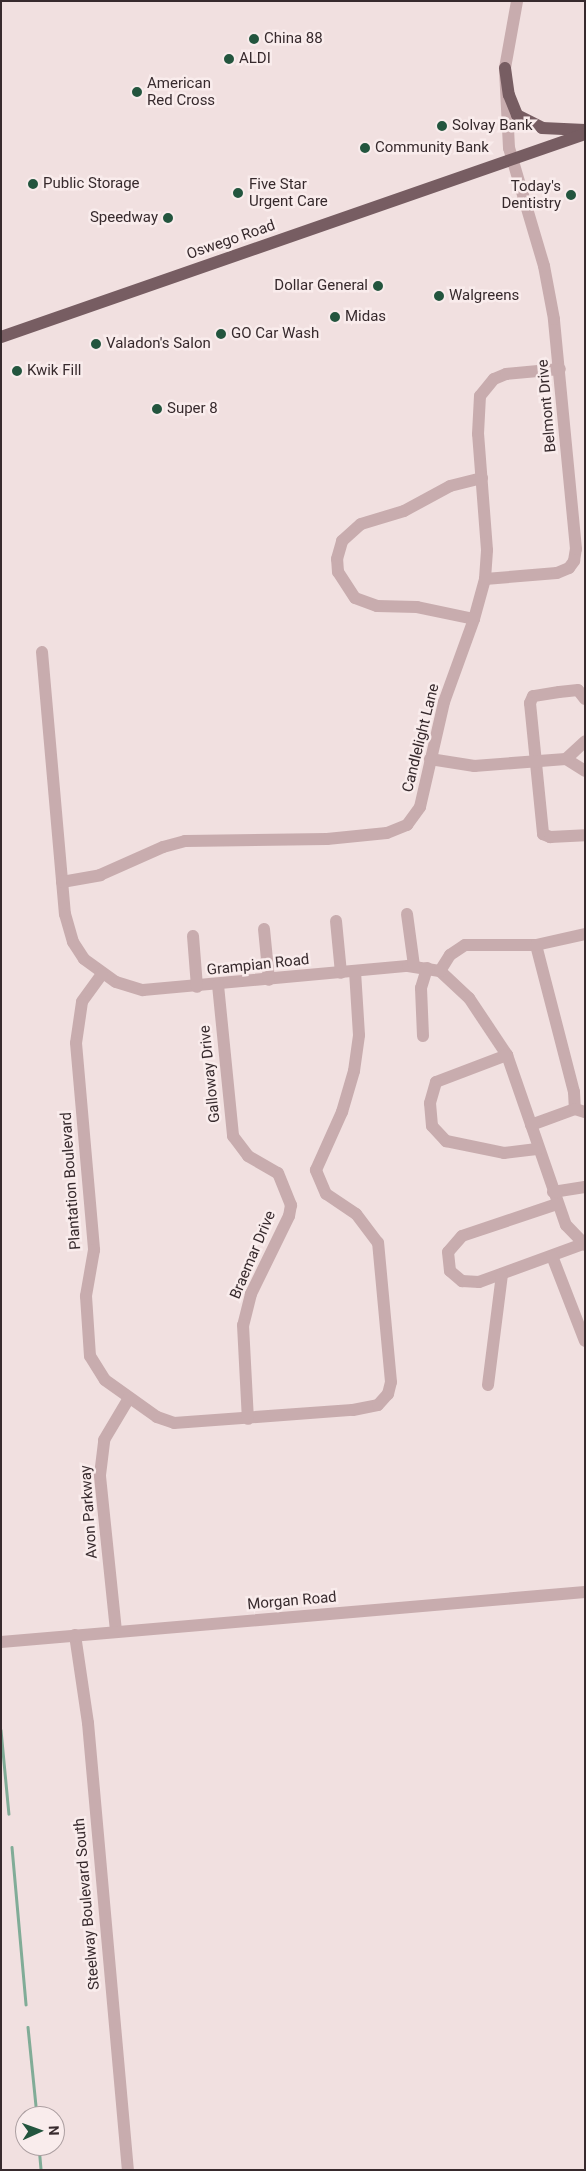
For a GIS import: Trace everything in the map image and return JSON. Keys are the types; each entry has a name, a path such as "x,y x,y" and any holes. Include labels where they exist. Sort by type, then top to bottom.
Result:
{"main road":[{"path":"505,68 509,95 517,115 542,128 585,132"},
{"name":"Oswego Road","path":"1,337 511,160 585,132"}],"street":[{"name":"Belmont Drive","path":"485,579 557,573 569,568 574,562 576,548 560,369 544,266 511,160 505,104 505,68 517,1"},
{"name":"Candlelight Lane","path":"62,882 100,875 163,847 185,841 327,839 386,833 403,828 420,807 444,702 474,619 485,579 487,550 477,405 486,386 506,374 560,369"},
{"path":"474,619 417,607 377,606 355,598 338,572 337,559 342,541 361,524 404,511 450,486 482,478"},
{"name":"Grampian Road","path":"42,652 65,914 73,942 84,959 102,974 127,987 143,990 197,987 414,966 440,971 469,998 507,1055 557,1204 566,1225 584,1244"},
{"path":"585,699 578,690 533,696 530,716 543,834 550,837 585,835"},
{"path":"566,759 585,741"},
{"path":"430,759 474,766 566,759 585,771"},
{"path":"408,914 414,966"},
{"path":"336,920 341,973"},
{"path":"264,929 269,980"},
{"path":"440,971 450,955 465,945 536,945 585,934"},
{"path":"193,936 197,987"},
{"path":"531,1125 580,1111 536,945"},
{"path":"424,1036 421,988 427,968"},
{"name":"Plantation Boulevard","path":"102,974 82,1002 76,1043 94,1250 86,1288 88,1343 97,1372 129,1398 157,1417 174,1423 248,1419 378,1405 388,1394 389,1361 378,1243 356,1214 333,1201 319,1182 319,1163 342,1112 356,1062 359,1035 355,971"},
{"name":"Galloway Drive","path":"218,985 234,1136 248,1156 278,1173 289,1194"},
{"path":"507,1055 436,1082 430,1103 432,1126 446,1141 504,1153 539,1149"},
{"path":"553,1192 585,1187"},
{"name":"Braemar Drive","path":"248,1419 243,1325 251,1294 289,1216 289,1194"},
{"path":"557,1204 457,1239 448,1252 450,1271 462,1281 470,1283 502,1274 584,1244"},
{"path":"552,1256 585,1341"},
{"path":"488,1385 502,1274"},
{"name":"Avon Parkway","path":"116,1631 100,1475 104,1440 129,1398"},
{"name":"Morgan Road","path":"1,1642 585,1592"},
{"name":"Steelway Boulevard South","path":"75,1635 88,1723 128,2170"}],"waterway":[{"path":"1,1730 9,1814"},
{"path":"12,1847 26,2004"},
{"path":"28,2027 36,2106"},
{"path":"40,2156 41,2170"}],"place":[{"name":"China 88","path":"254,39"},
{"name":"ALDI","path":"229,59"},
{"name":"American Red Cross","path":"137,92"},
{"name":"Solvay Bank","path":"442,126"},
{"name":"Community Bank","path":"365,148"},
{"name":"Public Storage","path":"33,184"},
{"name":"Five Star Urgent Care","path":"238,193"},
{"name":"Today's Dentistry","path":"571,195"},
{"name":"Speedway","path":"168,218"},
{"name":"Dollar General","path":"378,286"},
{"name":"Walgreens","path":"439,296"},
{"name":"Midas","path":"335,317"},
{"name":"GO Car Wash","path":"221,334"},
{"name":"Valadon's Salon","path":"96,344"},
{"name":"Kwik Fill","path":"17,371"},
{"name":"Super 8","path":"157,409"}]}
